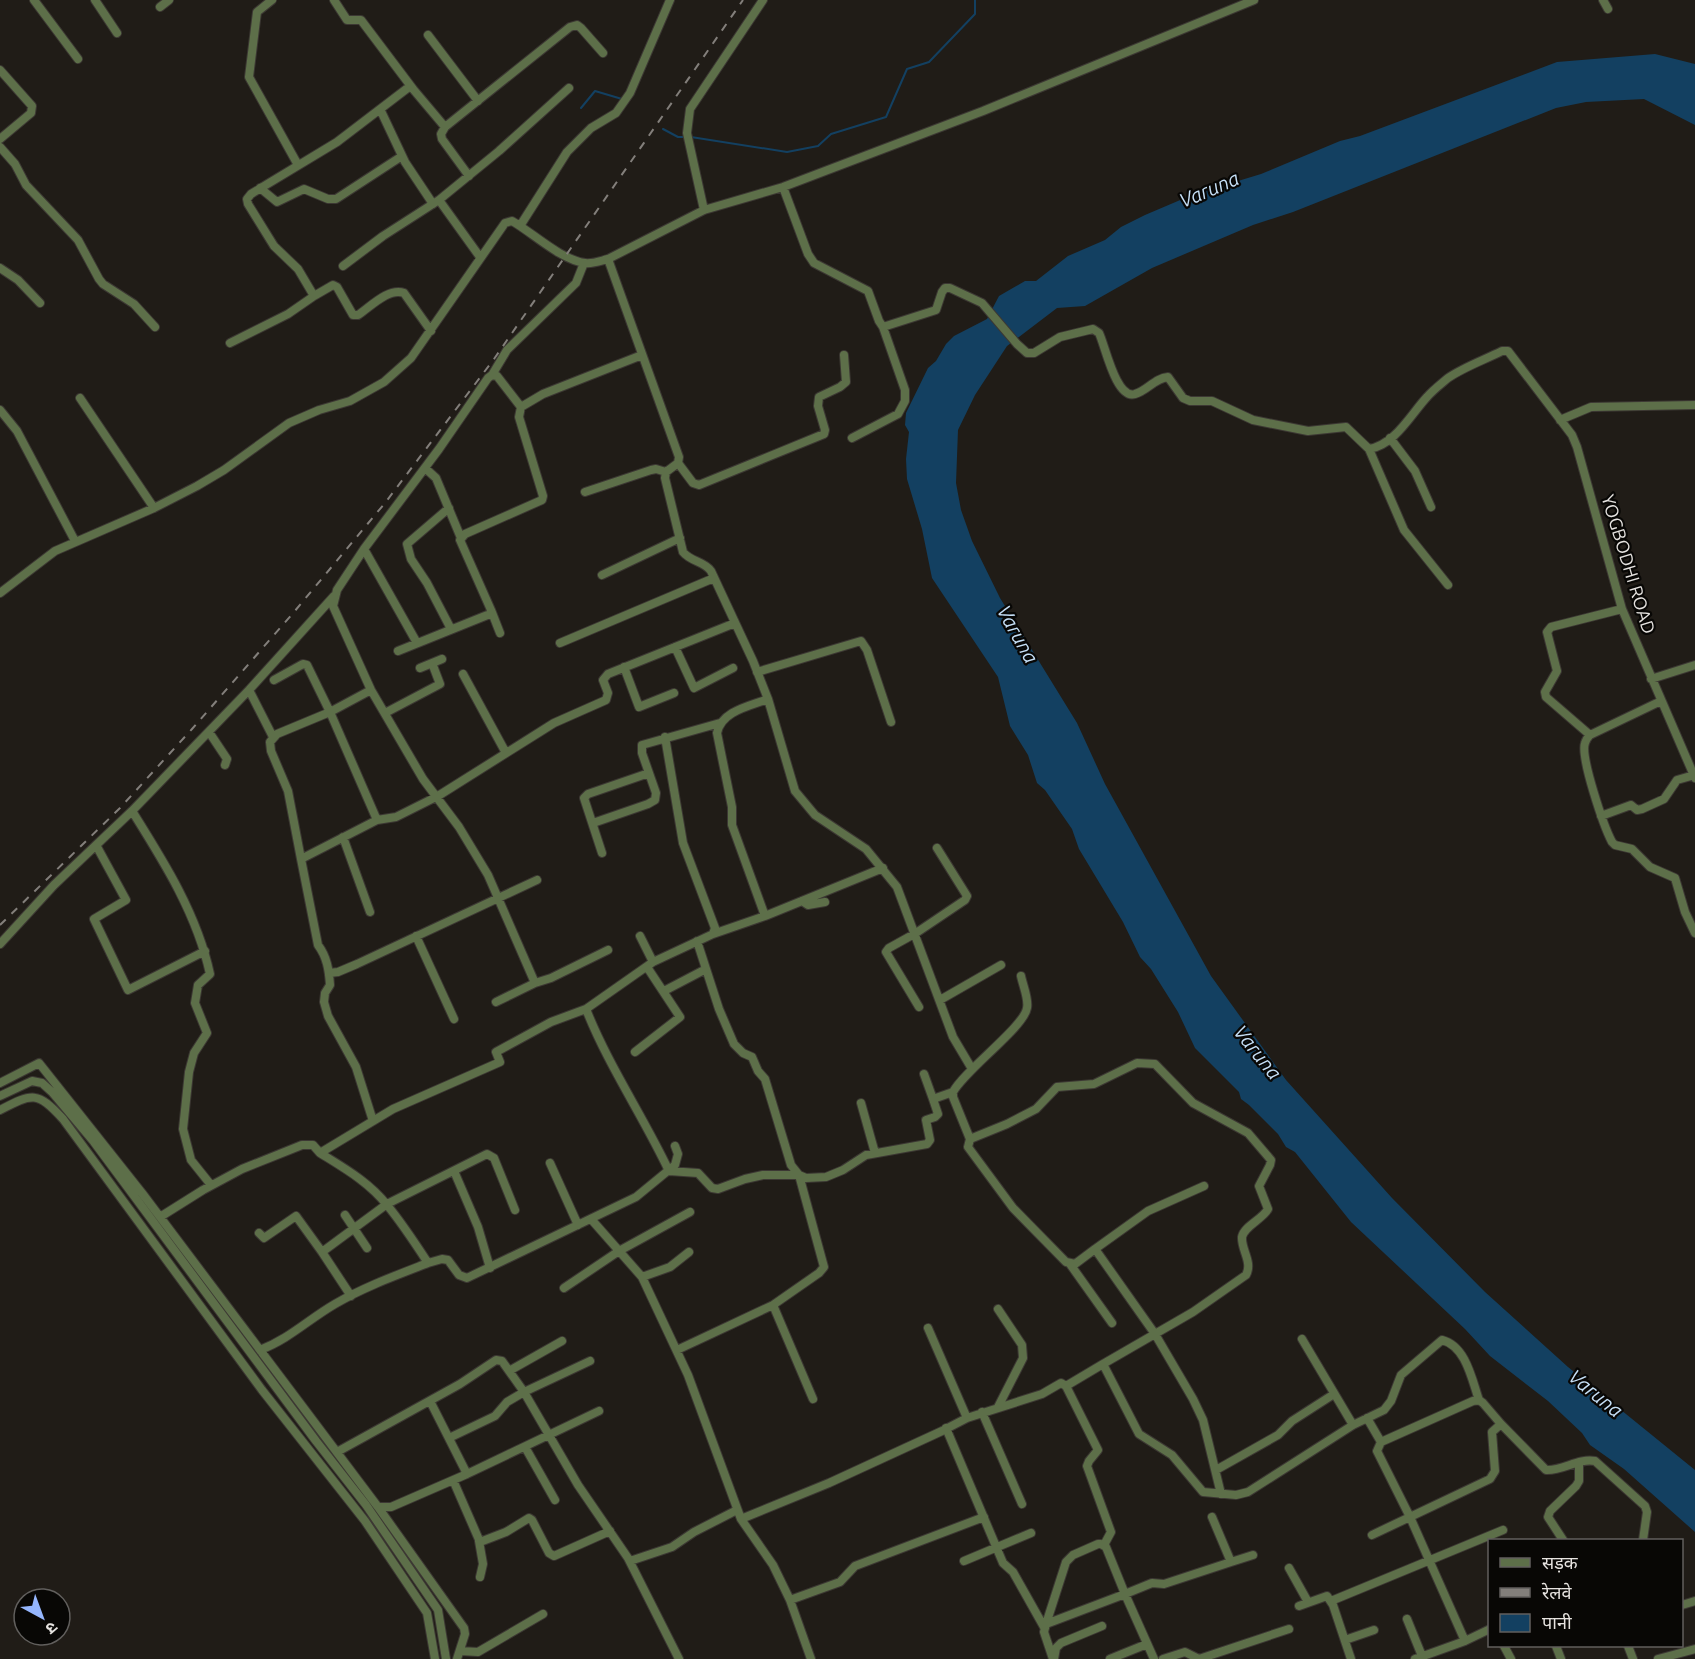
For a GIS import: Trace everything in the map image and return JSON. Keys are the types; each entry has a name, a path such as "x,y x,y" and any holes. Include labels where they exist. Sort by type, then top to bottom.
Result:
{"street":[{"path":"33,0 78,59"},
{"path":"95,0 117,33"},
{"path":"160,7 169,0"},
{"path":"272,0 257,12 249,77 298,165"},
{"path":"334,0 347,20 361,20 445,128"},
{"path":"520,226 567,152 591,128 615,113 630,93 670,0"},
{"path":"704,210 687,133 690,110 763,0"},
{"path":"0,593 47,556 75,541 154,508 224,470 290,423 312,413 350,401 372,390 398,372 431,332 505,223 512,221 566,257 584,263 608,259 704,210 783,187 983,111 1254,0"},
{"path":"1603,0 1608,9"},
{"path":"469,176 442,139 441,134 445,128 570,27 577,25 581,28 603,53"},
{"path":"428,35 478,101"},
{"path":"0,70 32,106 32,110 0,139"},
{"path":"314,296 298,269 274,246 247,199 260,188 337,142 409,87 413,89"},
{"path":"343,266 383,236 436,202 499,151 569,88"},
{"path":"380,109 402,156 480,257"},
{"path":"0,147 15,164 26,185 78,240 103,284 135,304 155,327"},
{"path":"260,188 277,202 304,189 328,199 336,199 402,156"},
{"path":"783,187 808,254 820,266 868,291 879,321 884,327 905,390 905,402 898,414 852,438"},
{"path":"608,259 679,457 678,463 666,472"},
{"path":"0,944 54,885 132,811 249,690 334,596 364,549 492,375 507,350 576,283 584,263"},
{"path":"0,268 18,280 40,303"},
{"path":"230,343 288,314 333,285 337,287 353,315 358,315 392,292 404,292 431,332"},
{"path":"884,327 936,310 945,288 950,288 978,300 988,308 1027,353 1034,352 1060,337 1093,329 1099,333 1115,378 1127,395 1134,394 1168,377 1183,398 1190,401 1212,401 1253,420 1300,431 1346,427 1370,449 1404,530 1448,585"},
{"name":"YOGBODHI ROAD","path":"1390,438 1404,426 1427,396 1448,378 1502,351 1508,351 1513,356 1577,447 1622,609 1694,776"},
{"path":"461,538 465,534 542,500 543,496 519,417 521,407 543,394 642,355"},
{"path":"678,463 693,483 699,485 824,434 819,397 846,382 844,355"},
{"path":"492,375 497,376 521,407"},
{"path":"80,398 154,508"},
{"path":"1560,420 1591,406 1695,405"},
{"path":"0,410 17,431 75,541"},
{"path":"1370,449 1376,448 1390,438 1415,471 1431,507"},
{"path":"425,468 436,478 461,538 461,544 500,633"},
{"path":"585,492 651,470 666,472"},
{"path":"666,472 666,481 683,552 687,558 707,566 735,622 768,699 795,791 815,815 866,849 902,895 953,1037 972,1069"},
{"path":"448,508 407,544 411,559 430,587 451,629"},
{"path":"602,575 680,538"},
{"path":"364,549 417,643"},
{"path":"560,643 714,578"},
{"path":"334,596 335,611 372,690 423,779 438,796 467,839 493,884 535,983"},
{"path":"1590,735 1546,697 1545,693 1557,671 1547,632 1551,627 1622,609"},
{"path":"398,651 488,616 491,610"},
{"path":"301,859 377,820 396,816 438,796 554,723 606,700 608,693 604,677 735,622"},
{"path":"757,672 861,641 865,645 891,722"},
{"path":"675,647 694,688 733,668"},
{"path":"420,668 442,659"},
{"path":"385,714 440,684 432,663"},
{"path":"274,680 303,664 307,665 377,820"},
{"path":"1651,679 1695,665"},
{"path":"624,667 639,706 674,693"},
{"path":"464,674 506,753"},
{"path":"249,690 273,737"},
{"path":"372,690 330,712 273,737 270,742 271,751 288,790 318,945 323,951 329,973 330,985 325,993 324,1002 328,1016 356,1066 373,1121"},
{"path":"593,823 655,800 656,793 641,746 665,737 720,723 729,715 768,699"},
{"path":"1661,701 1590,735 1586,740 1584,750 1595,798 1609,836 1616,845 1632,849 1650,867 1675,878 1685,912 1695,933"},
{"path":"720,723 717,733 732,807 732,825 765,916"},
{"path":"208,732 227,759 225,765"},
{"path":"665,737 683,843 715,928 713,934"},
{"path":"602,853 584,800 586,796 649,773"},
{"path":"1601,816 1631,805 1637,810 1642,809 1664,799 1677,780 1694,776"},
{"path":"132,811 169,870 205,951 210,974 198,985 195,1003 207,1033 194,1053 189,1072 183,1129 191,1160 211,1185"},
{"path":"343,837 370,912"},
{"path":"96,845 126,900 94,919 128,990 205,951"},
{"path":"919,1007 886,952 967,896 937,848"},
{"path":"320,1153 393,1109 500,1062 496,1052 551,1022 586,1009 650,964 713,934 765,916 883,868"},
{"path":"329,973 345,969 537,880"},
{"path":"802,901 808,905 825,902"},
{"path":"416,936 454,1019"},
{"path":"635,1052 680,1017 650,964 640,936"},
{"path":"677,1350 773,1305 819,1274 824,1267 799,1175 789,1159 765,1079 758,1071 752,1057 743,1053 734,1044 697,941"},
{"path":"496,1002 608,950"},
{"path":"940,1000 1001,965"},
{"path":"664,991 706,969"},
{"path":"933,1100 953,1092 1027,1012 1028,1005 1021,976"},
{"path":"586,1009 669,1171"},
{"path":"970,1139 1036,1109 1057,1087 1094,1084 1143,1062 1160,1066 1197,1105 1248,1133 1271,1160 1259,1186 1268,1209 1244,1233 1242,1238 1248,1271 1193,1312 1066,1386"},
{"path":"0,1083 39,1063 261,1350 378,1507 464,1628 465,1634 459,1655 478,1652 543,1614"},
{"path":"669,1171 698,1173 712,1188 718,1189 763,1175 826,1177 843,1170 861,1157 929,1143 930,1138 925,1123 938,1114 924,1074"},
{"path":"0,1096 32,1081 42,1083 94,1142 366,1505 438,1610 446,1659"},
{"path":"953,1092 970,1139 968,1147 1013,1208 1070,1264 1112,1323"},
{"path":"0,1110 25,1098 38,1097 45,1100 63,1119 262,1390 364,1521 427,1613 435,1659"},
{"path":"861,1103 875,1153"},
{"path":"160,1217 211,1185 250,1166 299,1146 313,1145 320,1153 350,1171 373,1189 387,1204 429,1263"},
{"path":"261,1350 290,1336 327,1309 366,1288 442,1259 448,1260 459,1275 467,1278 636,1197 675,1165 678,1160 675,1146"},
{"path":"322,1252 387,1204 482,1156 491,1155 496,1161 514,1210"},
{"path":"550,1163 578,1225"},
{"path":"454,1171 478,1227 490,1268"},
{"path":"1070,1264 1075,1264 1148,1211 1204,1186"},
{"path":"564,1288 619,1251 690,1212"},
{"path":"345,1215 367,1248"},
{"path":"258,1233 264,1238 296,1216 351,1296"},
{"path":"591,1218 642,1277 688,1375 739,1514 773,1565 790,1600 811,1659"},
{"path":"1095,1249 1155,1334 1203,1420 1221,1494"},
{"path":"642,1277 670,1267 689,1252"},
{"path":"773,1305 813,1398"},
{"path":"998,1309 1022,1345 1023,1352 1020,1364 998,1407"},
{"path":"928,1328 967,1418"},
{"path":"1302,1339 1353,1425"},
{"path":"1103,1364 1139,1434 1172,1455 1203,1492 1236,1495 1248,1492 1353,1425 1388,1406 1401,1375 1442,1340 1448,1341 1464,1358 1479,1400 1546,1470 1588,1460 1595,1461 1645,1506 1647,1512 1643,1539"},
{"path":"509,1371 562,1341"},
{"path":"337,1452 460,1384 496,1360 502,1361 524,1392 578,1485 630,1561 678,1659"},
{"path":"449,1438 495,1416 507,1402 524,1392 590,1361"},
{"path":"630,1561 672,1547 694,1532 739,1514 829,1483 967,1418 1042,1394 1061,1383 1066,1386 1098,1450 1087,1466 1111,1532 1104,1545"},
{"path":"1215,1470 1278,1436 1292,1421 1334,1394"},
{"path":"1465,1641 1410,1517 1377,1451 1381,1443 1432,1418 1479,1400"},
{"path":"430,1401 467,1474"},
{"path":"378,1507 391,1507 467,1474 599,1411"},
{"path":"982,1412 1022,1504"},
{"path":"1367,1418 1381,1443"},
{"path":"1372,1535 1490,1479 1495,1471 1492,1432 1500,1424"},
{"path":"946,1428 1003,1563 1013,1572 1045,1626"},
{"path":"525,1447 555,1500"},
{"path":"1562,1539 1548,1516 1550,1511 1579,1481 1579,1462"},
{"path":"453,1480 479,1541 483,1564 480,1577"},
{"path":"790,1600 840,1582 855,1566 984,1517"},
{"path":"1212,1517 1231,1562"},
{"path":"479,1541 482,1542 506,1532 529,1518 549,1553 554,1556 610,1531"},
{"path":"1331,1602 1503,1530"},
{"path":"964,1561 1031,1533"},
{"path":"1054,1659 1044,1632 1064,1565 1069,1557 1098,1544 1104,1545"},
{"path":"1104,1545 1154,1659"},
{"path":"1045,1626 1152,1583 1164,1584 1253,1555"},
{"path":"1289,1568 1308,1602"},
{"path":"1299,1606 1327,1596 1351,1659"},
{"path":"1407,1619 1419,1658 1488,1630"},
{"path":"1054,1659 1056,1648 1061,1643 1102,1626"},
{"path":"1163,1659 1185,1652 1199,1659 1289,1629"},
{"path":"1345,1640 1374,1629"},
{"path":"432,1635 443,1634"},
{"path":"1110,1659 1148,1644"},
{"path":"1658,1659 1695,1649"}],"water":[{"name":"Varuna","path":"1655,54 1695,64 1695,125 1644,99 1586,102 1556,108 1293,212 1253,225 1152,268 1085,306 1057,308 1007,346 975,395 958,430 956,483 961,510 972,541 1000,598 1077,723 1105,784 1211,976 1286,1080 1392,1198 1485,1292 1568,1367 1695,1470 1695,1532 1624,1469 1590,1445 1582,1433 1548,1401 1490,1356 1465,1329 1351,1222 1295,1152 1286,1147 1278,1134 1241,1099 1239,1092 1195,1048 1178,1012 1151,969 1140,957 1123,922 1079,849 1072,829 1045,790 1037,783 1028,755 1010,726 998,677 932,578 922,529 907,479 906,459 909,432 905,425 906,413 928,368 954,336 987,319 999,296 1025,281 1036,281 1068,256 1105,240 1121,227 1145,215 1192,195 1261,174 1340,141 1360,136 1557,62"}],"waterway":[{"path":"691,137 787,152 818,146 831,134 886,117 907,69 929,62 975,14 975,0"},
{"path":"581,108 595,91 622,99"},
{"path":"663,129 678,137 685,137"}],"railway":[{"path":"0,925 120,808 294,612 385,503 494,359 743,0"}]}
